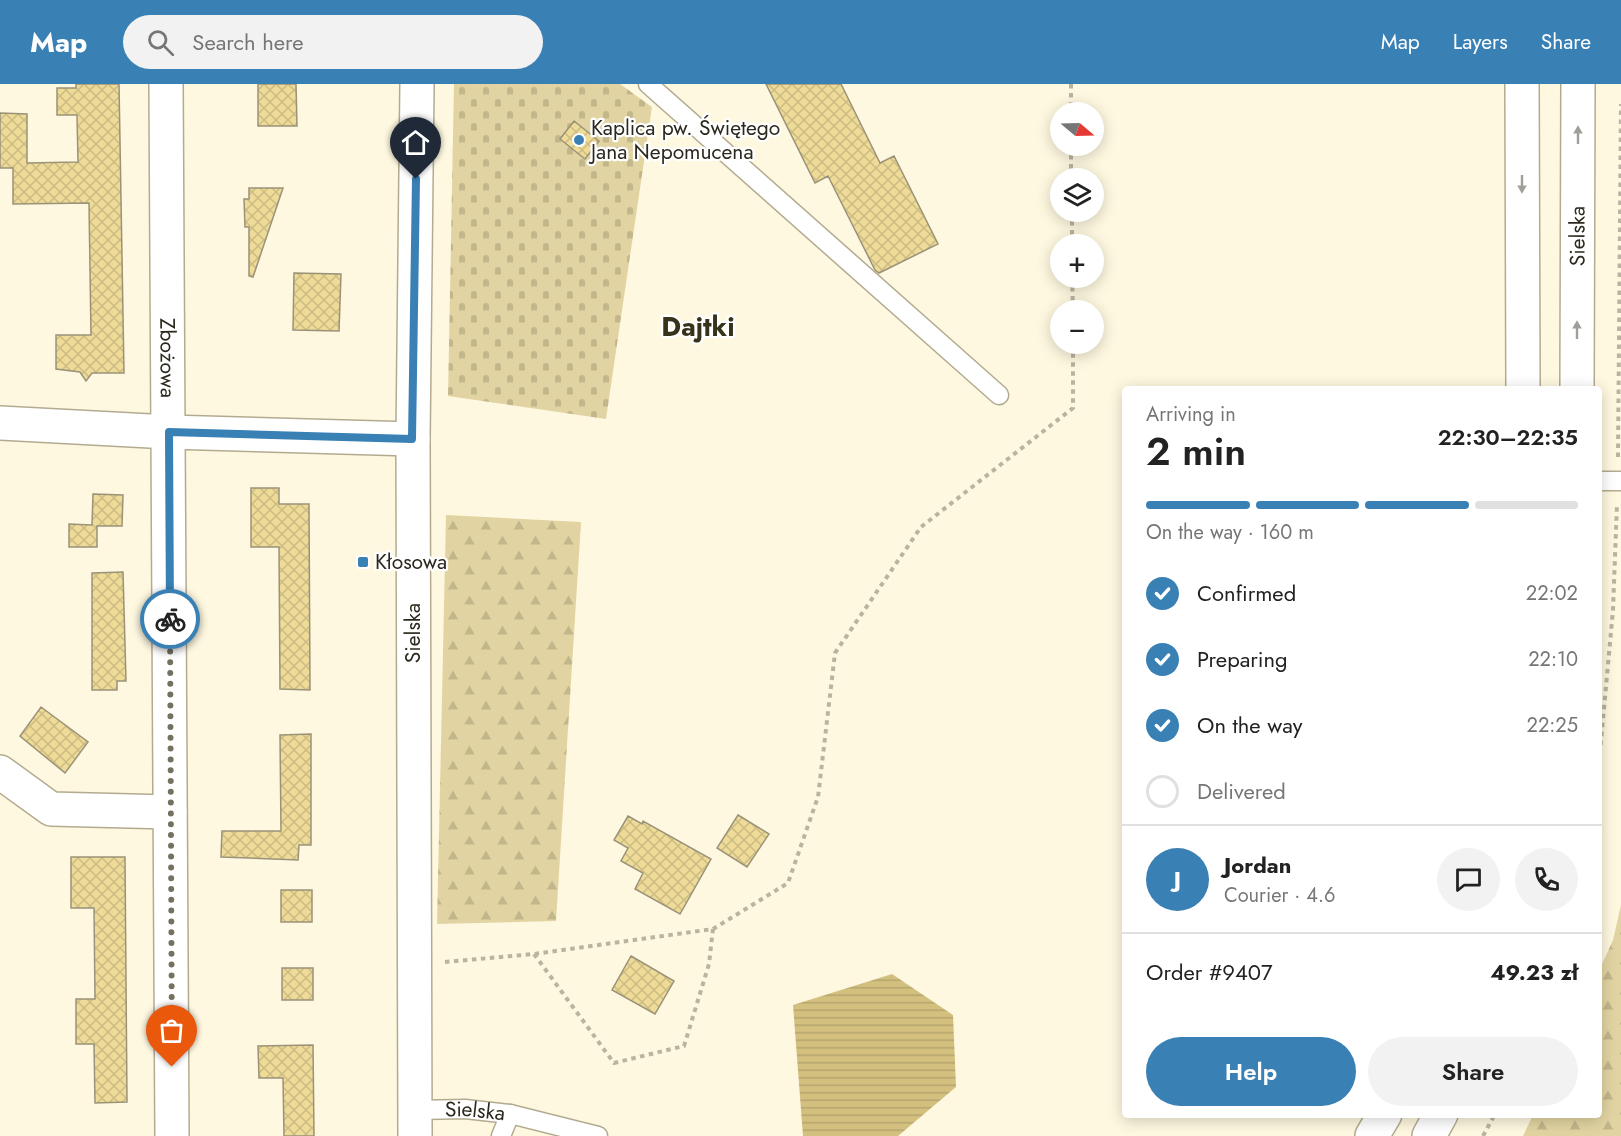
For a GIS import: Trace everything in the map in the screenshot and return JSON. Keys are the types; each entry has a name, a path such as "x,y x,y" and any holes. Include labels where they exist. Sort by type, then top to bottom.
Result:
{"street":[{"name":"Zbożowa","path":"166,84 172,1136"},
{"name":"Sielska","path":"415,1123 412,439 417,84"},
{"path":"1522,84 1523,386"},
{"name":"Sielska","path":"1577,386 1578,84"},
{"path":"0,423 169,432 412,439"},
{"path":"0,772 51,809 170,812"},
{"path":"1372,1136 1383,1118"},
{"path":"1429,1136 1439,1118"}],"lane":[{"path":"648,84 999,395"},
{"path":"1602,481 1619,481"},
{"name":"Sielska","path":"415,1123 465,1108 510,1114 501,1136"},
{"path":"510,1114 598,1136"}],"path":[{"path":"1071,84 1071,102"},
{"path":"1602,730 1613,610 1619,481 1621,104"},
{"path":"414,964 534,954 713,929 788,883 818,797 835,653 921,527 1073,408 1073,354"},
{"path":"534,954 614,1063 684,1046 709,964 713,929"},
{"path":"1483,1136 1493,1118"}],"green space":[{"path":"454,84 620,84 652,107 606,419 448,396"},
{"path":"446,515 581,522 556,921 437,924"},
{"path":"1621,905 1621,1136 1523,1136 1532,1118 1602,1118 1602,964 1613,940"}],"shaded area":[{"path":"892,974 953,1015 956,1087 898,1136 803,1136 793,1005"}],"building":[{"path":"76,84 119,84 124,373 92,373 86,381 80,372 56,369 56,335 91,335 89,203 13,204 13,168 0,168 0,113 27,114 27,163 78,162 77,115 57,115 57,88 76,88"},
{"path":"258,84 296,84 297,126 258,126"},
{"path":"766,84 841,84 880,163 894,156 938,244 879,273 875,270 828,176 815,183"},
{"name":"Kaplica pw. Świętego Jana Nepomucena","path":"574,121 599,141 585,159 560,139"},
{"path":"249,188 283,188 253,277 249,276 249,227 245,227 244,199 249,199"},
{"path":"294,273 341,274 339,331 293,330"},
{"path":"251,488 279,488 279,504 309,504 310,690 280,689 279,547 251,547"},
{"path":"93,494 123,495 122,526 97,526 97,547 69,547 69,524 92,525"},
{"path":"123,572 126,681 117,681 117,690 92,690 92,573"},
{"path":"41,707 88,742 65,773 20,736"},
{"path":"311,734 311,845 299,845 298,860 221,857 222,831 281,831 280,735"},
{"path":"738,815 769,834 747,867 717,848"},
{"path":"628,816 642,824 643,821 711,859 680,914 635,889 643,873 621,861 628,848 614,840"},
{"path":"71,857 125,857 127,1102 95,1103 94,1044 76,1044 76,999 95,999 94,908 71,908"},
{"path":"281,890 312,890 312,922 281,922"},
{"path":"631,956 674,981 655,1014 612,990"},
{"path":"282,968 313,968 313,1000 282,1000"},
{"path":"313,1045 314,1136 284,1136 283,1078 259,1078 258,1046"}],"way so far":[{"path":"170,619 172,1067"}],"place":[{"name":"Kaplica pw. Świętego Jana Nepomucena","path":"579,140"},
{"name":"Kłosowa","path":"363,562"}],"district":[{"name":"Dajtki","path":"698,326"}],"route":[{"path":"170,619 169,432 412,439 416,179"}]}
